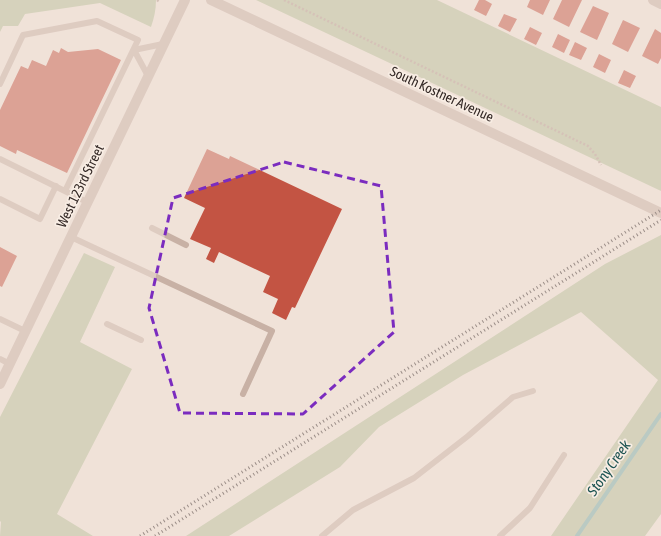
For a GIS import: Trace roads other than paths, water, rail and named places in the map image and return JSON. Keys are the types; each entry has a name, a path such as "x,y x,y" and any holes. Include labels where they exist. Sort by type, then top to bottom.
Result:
{"street":[{"name":"West 123rd Street","path":"0,384 185,0"},
{"name":"South Kostner Avenue","path":"211,0 661,214"},
{"path":"653,0 661,4"}],"lane":[{"path":"0,84 22,35 97,21 138,40 65,191"},
{"path":"134,50 163,44"},
{"path":"134,50 148,76"},
{"path":"0,159 87,202"},
{"path":"0,199 40,219 56,186"},
{"path":"152,228 186,245"},
{"path":"70,237 272,331 243,394"},
{"path":"0,319 25,331"},
{"path":"107,324 141,340"},
{"path":"0,359 10,364"},
{"path":"322,536 354,510 414,478 468,436 513,397 533,391"},
{"path":"500,536 530,508 564,455"}],"waterway":[{"name":"Stony Creek","path":"577,536 661,414"}],"railway":[{"path":"140,536 661,210"},
{"path":"155,536 661,220"}]}
